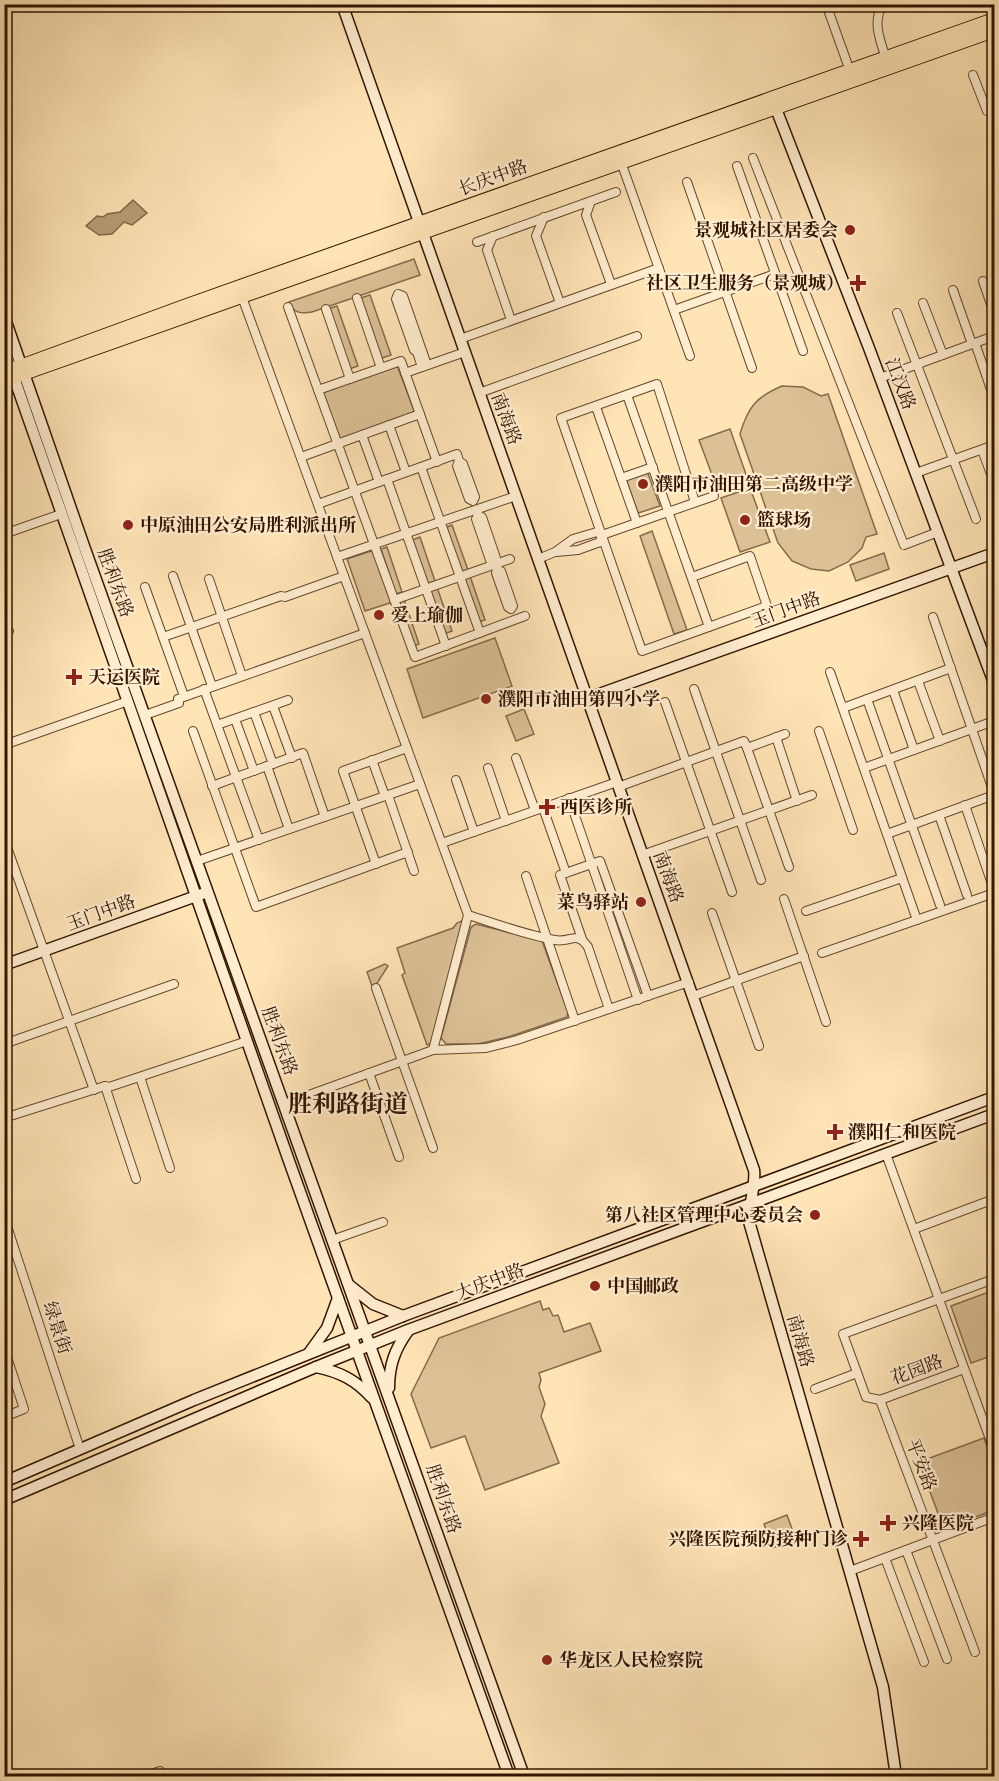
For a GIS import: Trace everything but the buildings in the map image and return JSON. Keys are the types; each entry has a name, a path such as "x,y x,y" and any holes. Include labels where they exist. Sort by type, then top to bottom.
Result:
{"main road":[{"name":"南海路","path":"342,4 754,1170 755,1178 748,1218 883,1687 896,1776"},
{"name":"长庆中路","path":"14,373 242,297 421,228 621,162 774,104 850,71 994,20"},
{"name":"长庆中路","path":"14,373 774,104 994,31"},
{"name":"江汉路","path":"774,104 994,683"},
{"name":"胜利东路","path":"4,316 14,373 61,514 507,1776"},
{"name":"胜利东路","path":"4,349 145,715 524,1776"},
{"name":"玉门中路","path":"588,698 994,553"},
{"name":"玉门中路","path":"4,965 208,892"},
{"name":"大庆中路","path":"4,1482 309,1353 403,1316 994,1097"},
{"name":"大庆中路","path":"4,1500 408,1330 994,1114"},
{"path":"348,1284 373,1304 403,1316"},
{"path":"309,1353 327,1328 338,1298"},
{"path":"389,1395 391,1362 408,1330"},
{"path":"316,1367 336,1371 350,1378 375,1401"}],"street":[{"path":"826,4 850,71"},
{"path":"883,4 877,18 886,58"},
{"path":"991,4 994,15"},
{"path":"973,75 987,111"},
{"path":"753,158 904,545 938,532"},
{"path":"621,162 690,356"},
{"path":"737,166 803,351"},
{"path":"687,182 752,368"},
{"path":"477,242 616,192"},
{"path":"591,201 586,215 611,285"},
{"path":"544,217 536,237 560,303"},
{"path":"493,236 487,250 511,320"},
{"path":"460,339 659,268"},
{"path":"674,310 776,274"},
{"path":"983,281 994,313"},
{"path":"953,290 994,398"},
{"path":"419,351 414,350 396,299 398,294 403,296 422,346 419,351 424,366"},
{"path":"242,297 468,915 433,1050"},
{"path":"357,298 381,368"},
{"path":"923,303 943,355"},
{"path":"288,307 414,657 525,616"},
{"path":"326,309 350,379"},
{"path":"897,313 976,519"},
{"path":"479,393 637,336"},
{"path":"880,378 994,336"},
{"path":"405,373 465,352"},
{"path":"318,390 401,361 436,462"},
{"path":"692,577 750,556 767,606 642,651 561,418 657,384 695,502"},
{"path":"627,395 709,627"},
{"path":"596,407 637,523"},
{"path":"301,457 420,414"},
{"path":"390,425 406,472"},
{"path":"362,435 406,533 446,646"},
{"path":"916,473 994,445"},
{"path":"982,450 994,482"},
{"path":"318,504 457,454 475,497 473,501 477,512 482,517 493,548 496,565 501,571 513,606 511,609 514,620"},
{"path":"421,467 480,633"},
{"path":"621,478 653,467"},
{"path":"337,557 440,522 477,512 516,496"},
{"path":"538,559 555,552 573,539 597,532 602,535 714,496"},
{"path":"4,534 61,514"},
{"path":"394,600 510,559"},
{"path":"173,576 191,627 218,725 259,840"},
{"path":"163,637 344,576"},
{"path":"209,579 242,676"},
{"path":"145,587 184,696"},
{"path":"887,834 994,794 933,617"},
{"path":"145,715 179,703 178,699 184,696 365,633"},
{"path":"843,708 951,669"},
{"path":"830,672 917,920"},
{"path":"918,681 940,741"},
{"path":"694,689 761,880"},
{"path":"893,690 914,750"},
{"path":"867,699 940,905"},
{"path":"218,725 288,700"},
{"path":"4,745 128,701"},
{"path":"666,702 732,892"},
{"path":"273,706 291,758"},
{"path":"254,712 289,829"},
{"path":"235,719 254,771"},
{"path":"864,768 994,721"},
{"path":"193,731 256,907 408,852"},
{"path":"819,731 853,830"},
{"path":"747,748 785,734"},
{"path":"776,737 797,801"},
{"path":"442,843 569,798 687,762 744,741 789,867"},
{"path":"376,864 343,771 407,748"},
{"path":"212,786 303,753 325,817"},
{"path":"516,758 566,873"},
{"path":"372,760 414,871"},
{"path":"488,768 506,821"},
{"path":"456,780 474,832"},
{"path":"197,861 420,784"},
{"path":"642,855 812,795"},
{"path":"569,798 638,1000"},
{"path":"822,954 994,890 966,805"},
{"path":"939,815 967,895"},
{"path":"4,839 94,1090"},
{"path":"609,1010 560,875 600,861 648,996"},
{"path":"526,876 575,1021"},
{"path":"806,911 902,878"},
{"path":"784,899 826,1022"},
{"path":"712,913 759,1046"},
{"path":"468,915 562,942 578,937 582,939"},
{"path":"693,996 804,956"},
{"path":"284,1104 433,1050 486,1048 517,1040 689,982"},
{"path":"4,1044 174,984"},
{"path":"376,988 433,1148"},
{"path":"4,1118 105,1086 109,1087 247,1041"},
{"path":"369,1073 399,1157"},
{"path":"140,1077 170,1168"},
{"path":"105,1086 136,1179"},
{"path":"886,1154 964,1369 992,1436 994,1450"},
{"path":"914,1229 993,1199 994,1210"},
{"name":"绿景街","path":"5,1221 80,1449"},
{"path":"332,1240 383,1222"},
{"path":"880,1400 866,1396 843,1334 994,1279"},
{"path":"4,1348 24,1409 4,1417"},
{"name":"花园路","path":"880,1400 964,1369"},
{"path":"815,1389 857,1373"},
{"name":"平安路","path":"880,1400 975,1652"},
{"path":"850,1571 994,1517"},
{"path":"906,1550 946,1659"},
{"path":"885,1558 924,1662"},
{"path":"146,1776 160,1771"}],"shaded area":[{"path":"133,200 147,213 132,225 124,222 112,234 99,235 86,226 97,216 103,217 120,212"},
{"path":"414,259 420,275 312,312 298,312 289,302"},
{"path":"370,295 391,355 382,358 361,298"},
{"path":"337,306 358,366 349,369 328,309"},
{"path":"397,365 415,413 340,441 322,393"},
{"path":"782,386 803,387 821,396 828,394 877,534 866,537 862,548 848,562 829,571 811,569 792,561 778,543 740,434 754,404 766,394"},
{"name":"篮球场","path":"730,429 747,477 717,488 699,440"},
{"path":"647,471 660,506 638,513 626,479"},
{"name":"篮球场","path":"750,488 770,542 740,552 721,498"},
{"path":"452,525 468,570 460,572 445,528"},
{"path":"652,531 687,630 674,634 640,536"},
{"path":"420,537 435,581 427,584 412,540"},
{"path":"387,547 402,592 396,594 381,549"},
{"path":"374,550 393,602 365,611 347,559"},
{"path":"884,553 889,569 856,581 850,565"},
{"path":"470,576 485,620 477,622 462,579"},
{"path":"437,587 452,631 444,634 429,590"},
{"path":"404,599 419,644 414,646 398,601"},
{"path":"495,638 512,686 423,718 407,669"},
{"path":"524,709 534,734 516,741 506,716"},
{"path":"464,920 432,1043 427,1045 402,975 405,973 397,948 453,928"},
{"path":"476,924 542,941 568,1012 567,1017 508,1037 478,1044 446,1044 441,1038 471,927"},
{"path":"385,964 388,966 374,988 367,972"},
{"path":"994,1290 994,1355 971,1363 951,1306"},
{"path":"540,1301 543,1310 549,1308 553,1316 558,1315 564,1332 590,1323 601,1351 539,1373 541,1380 539,1387 545,1404 541,1416 559,1463 485,1490 465,1436 431,1448 411,1394 439,1338"},
{"path":"984,1438 994,1466 994,1510 949,1527 942,1524 919,1462"},
{"path":"787,1515 796,1540 772,1548 764,1524"}],"place":[{"name":"景观城社区居委会","path":"850,230"},
{"name":"社区卫生服务（景观城）","path":"858,283"},
{"name":"濮阳市油田第二高级中学","path":"643,484"},
{"name":"篮球场","path":"745,520"},
{"name":"中原油田公安局胜利派出所","path":"128,525"},
{"name":"爱上瑜伽","path":"379,615"},
{"name":"天运医院","path":"74,677"},
{"name":"濮阳市油田第四小学","path":"486,699"},
{"name":"西医诊所","path":"547,807"},
{"name":"菜鸟驿站","path":"641,902"},
{"name":"濮阳仁和医院","path":"835,1132"},
{"name":"第八社区管理中心委员会","path":"815,1215"},
{"name":"中国邮政","path":"595,1286"},
{"name":"兴隆医院","path":"888,1523"},
{"name":"兴隆医院预防接种门诊","path":"861,1539"},
{"name":"华龙区人民检察院","path":"547,1660"}],"district":[{"name":"胜利路街道","path":"348,1105"}]}
